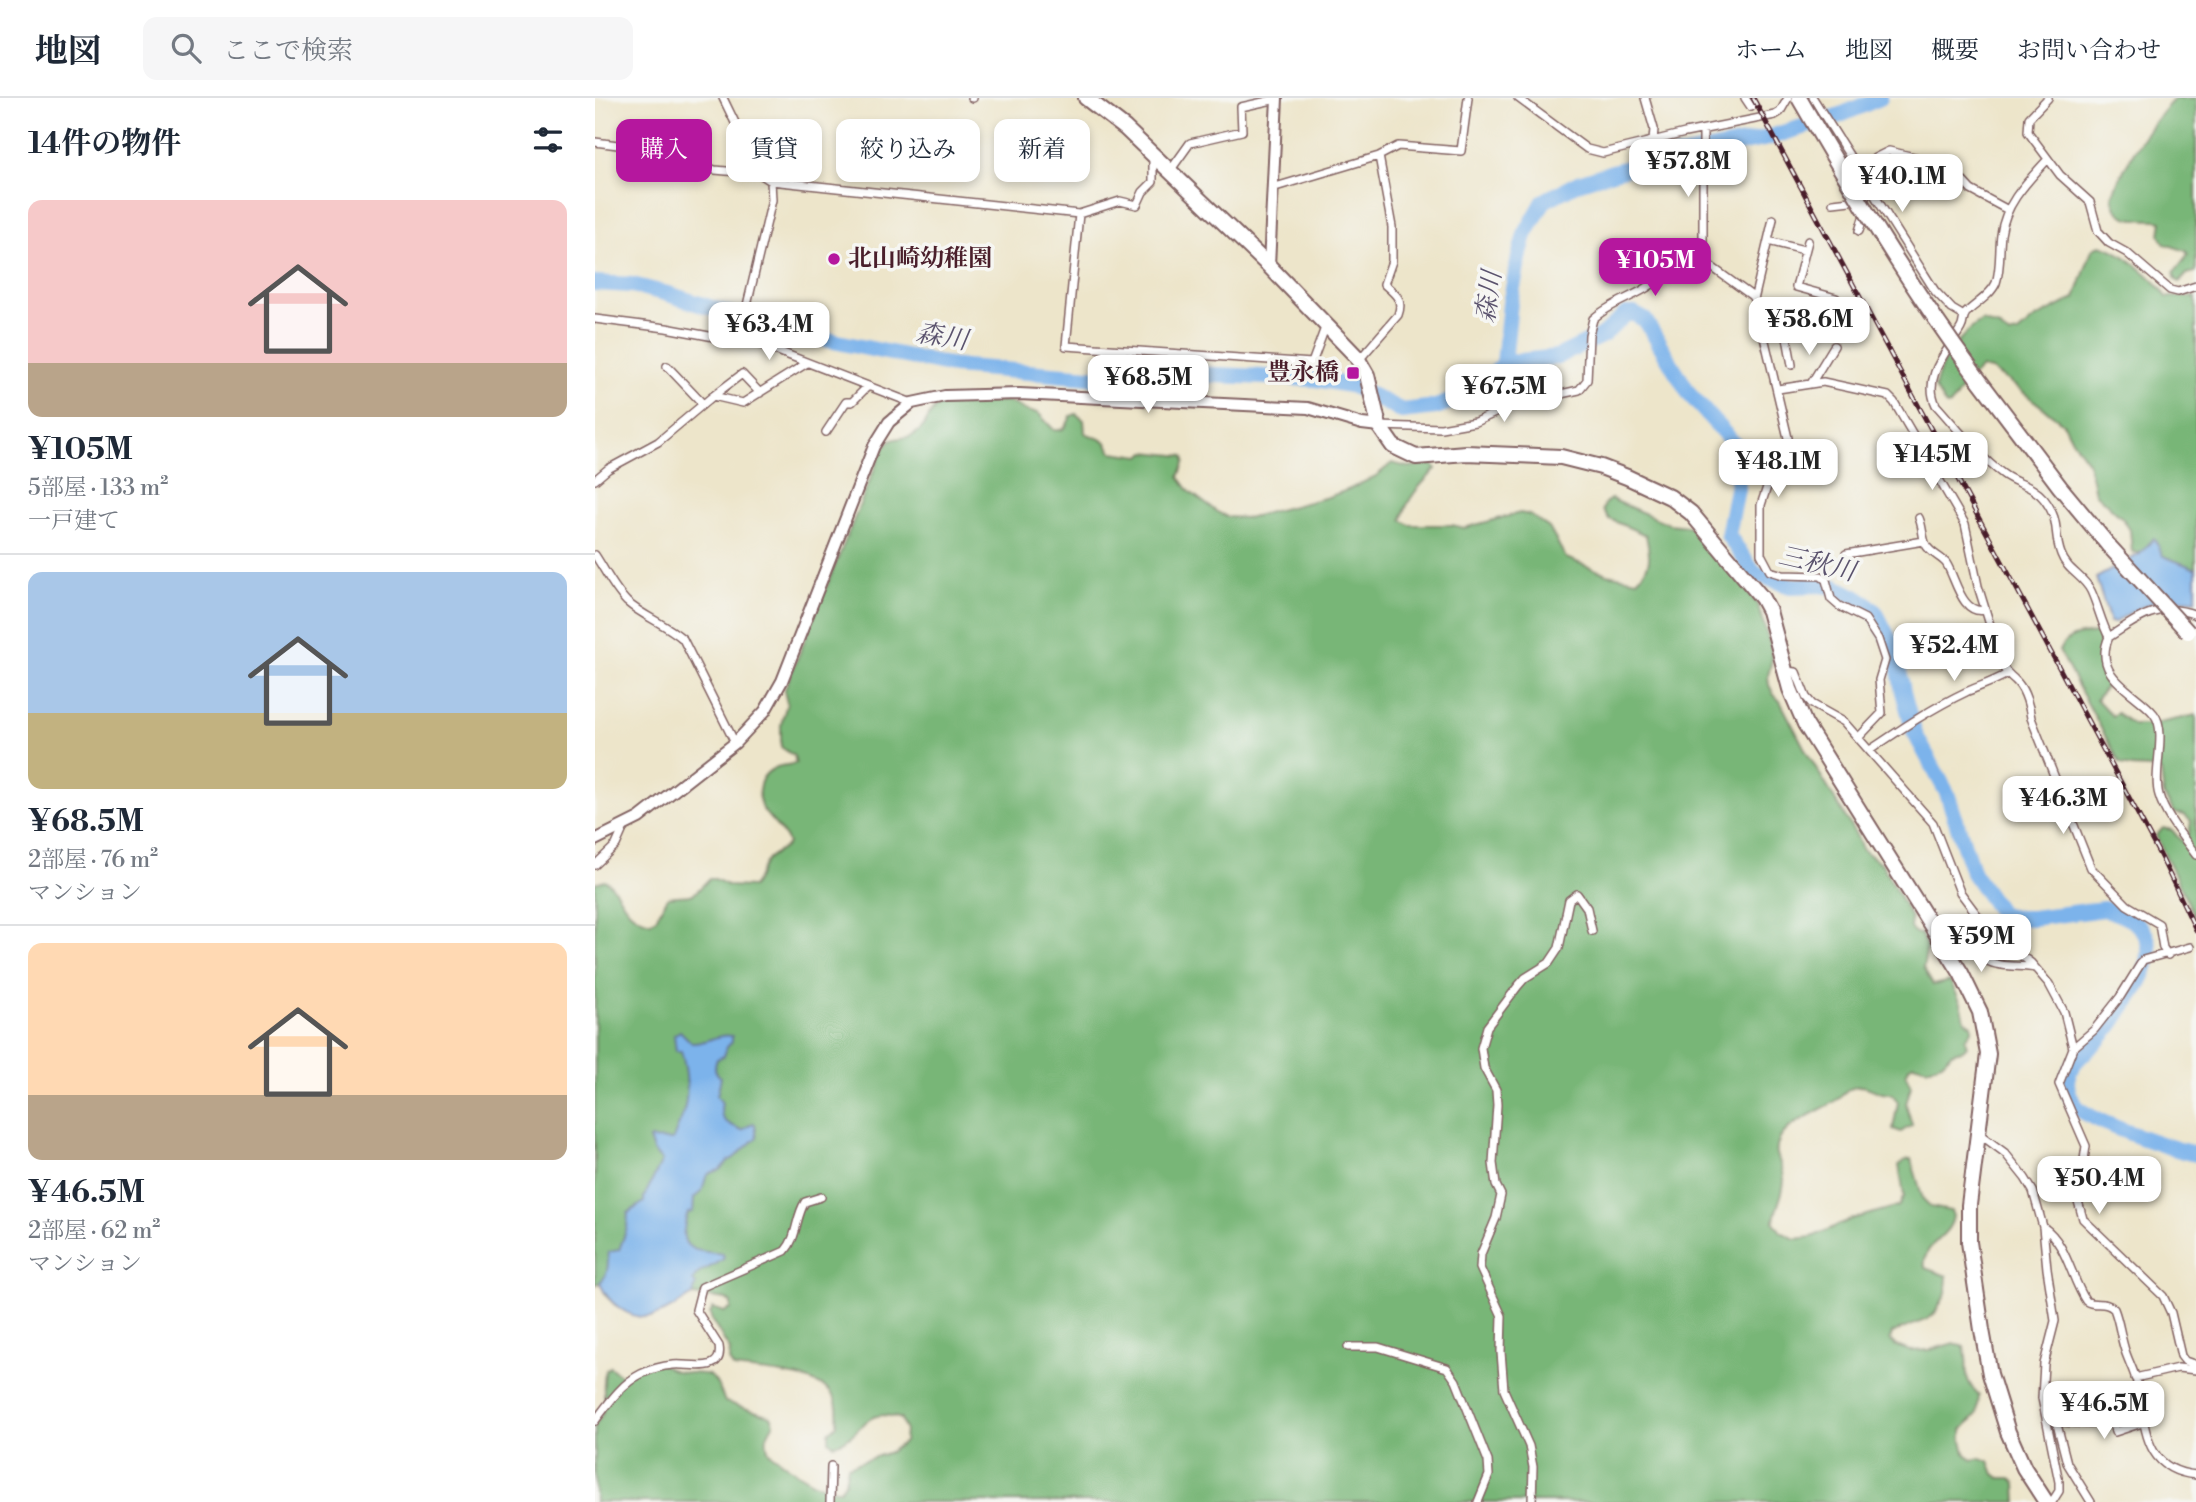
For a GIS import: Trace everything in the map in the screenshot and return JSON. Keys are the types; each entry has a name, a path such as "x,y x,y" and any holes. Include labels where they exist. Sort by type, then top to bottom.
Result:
{"highway":[{"path":"1086,98 1125,128 1327,324 1359,361 1367,375 1378,419 1393,446 1416,457 1466,453 1568,458 1601,467 1670,497 1696,519 1762,598 1769,611 1784,671 1805,724 1937,933 1972,993 1985,1032 1988,1054 1971,1185 1969,1242 1990,1374 2008,1432 2024,1468 2046,1502"},
{"path":"1799,98 1913,286 1976,376 2060,487 2109,546 2192,637"}],"street":[{"path":"723,98 733,119"},
{"path":"1272,188 1379,156 1403,146 1461,151 1468,98"},
{"path":"1518,98 1595,152 1612,152 1653,141 1703,134 1775,115 1780,112 1788,98"},
{"path":"1645,98 1654,129 1653,141"},
{"path":"1745,98 1751,107"},
{"path":"1813,98 1935,292 1952,310 1963,316"},
{"path":"2048,98 2033,113 2027,125 2030,137 2060,175 2089,202 2098,231 2109,243 2127,253 2170,290 2178,292 2196,286"},
{"path":"1169,171 1190,143 1242,131 1241,107 1277,99 1269,265"},
{"path":"1703,134 1703,253 1709,265 1754,300 1765,335 1769,364 1778,389 1788,438 1783,457 1767,486 1761,505 1761,554 1770,570 1783,575 1821,576 1826,580 1831,599 1865,619 1878,639 1885,660 1879,680 1882,713 1859,737"},
{"path":"595,142 679,153 697,164 726,171"},
{"path":"1859,231 1864,215 1866,182 1875,158 1895,151 1948,165 1971,190 2008,210"},
{"path":"780,182 1079,214 1120,201 1137,205 1143,192 1153,182 1152,155"},
{"path":"1359,361 1398,315 1401,307 1399,297 1384,284 1392,261 1392,227 1379,156"},
{"path":"2048,159 2023,186 2008,210 2002,225 1996,283 1963,316 1962,327 1945,351 1934,375 1931,396 1935,405 1991,464 2009,478 2032,488 2052,510 2057,523 2060,554 2085,581 2109,636 2105,655 2116,680 2155,715 2158,721 2159,796 2196,855"},
{"path":"739,339 772,200 771,182"},
{"path":"1833,203 1850,201 1866,182"},
{"path":"1079,214 1066,346 1312,363 1327,324"},
{"path":"1754,300 1773,219"},
{"path":"1768,241 1804,250"},
{"path":"1808,241 1796,287 1836,299"},
{"path":"595,840 624,827 672,794 756,723 782,681 874,446 889,422 912,404 945,396 1019,394 1308,408 1362,424 1378,419 1441,428 1475,422 1515,404 1579,390 1587,380 1589,335 1593,319 1662,276 1681,248 1702,243"},
{"path":"595,319 752,341 912,404"},
{"path":"1765,335 1786,332 1792,365"},
{"path":"1812,382 1834,346"},
{"path":"713,396 743,403 807,363"},
{"path":"667,366 703,404"},
{"path":"595,480 608,469 658,442 742,374 760,393"},
{"path":"1778,389 1823,382 1888,396 1894,402 1965,524 1985,610 2007,674 2016,680 2029,705 2031,718 2091,868 2127,905 2159,924 2163,948 2168,955"},
{"path":"826,432 846,402 852,402 867,387"},
{"path":"1919,518 1928,549 1944,560 1969,607 1975,611 1985,610"},
{"path":"1846,554 1924,541"},
{"path":"595,555 624,599 670,627 683,639 735,743"},
{"path":"2109,636 2151,611 2177,608 2196,615"},
{"path":"1784,671 1796,672 1806,697 1812,704 1836,716 1859,737 1933,823 1960,892 2003,943 2036,969 2049,984 2064,1012 2073,1048"},
{"path":"1870,750 1917,719 2007,674"},
{"path":"595,864 616,845 624,827"},
{"path":"1532,1502 1533,1467 1529,1446 1504,1390 1500,1352 1503,1316 1480,1268 1481,1254 1496,1217 1501,1195 1496,1185 1493,1163 1496,1090 1485,1068 1481,1048 1487,1027 1518,986 1525,978 1549,963 1559,948 1567,907 1572,896 1577,894 1584,902 1592,931"},
{"path":"1937,933 1947,930 1958,934 1988,961 2036,969"},
{"path":"2190,947 2143,960 2120,997 2094,1030 2073,1048 2059,1084 2086,1146 2078,1201 2083,1219 2163,1296 2171,1313 2181,1356 2196,1367"},
{"path":"1977,1132 2005,1153 2025,1178 2036,1200 2043,1227 2055,1321 2047,1347 2043,1382 2043,1409 2059,1482 2059,1491 2052,1502"},
{"path":"595,1421 614,1396 643,1372 675,1364 698,1367 709,1366 715,1362 721,1350 696,1310 702,1287 785,1251 794,1240 805,1202 821,1197"},
{"path":"2043,1227 2050,1231 2086,1301 2090,1304 2105,1303 2114,1309 2135,1378 2142,1423 2153,1448 2162,1462 2177,1471 2196,1475"},
{"path":"1348,1347 1378,1347 1447,1368 1456,1381 1487,1461 1489,1475 1478,1502"},
{"path":"2135,1378 2178,1368 2196,1367"},
{"path":"2043,1382 2065,1422 2090,1424 2111,1418"},
{"path":"2108,1396 2115,1432 2142,1423"},
{"path":"2050,1397 2067,1462 2091,1502"},
{"path":"829,1502 831,1466"}],"green space":[{"path":"2175,98 2196,98 2196,272 2187,274 2180,282 2176,280 2174,273 2188,255 2186,251 2165,244 2160,235 2162,221 2126,217 2115,206 2112,196 2139,144 2155,120"},
{"path":"2100,245 2117,252 2137,266 2167,297 2196,297 2196,569 2163,556 2132,552 2130,530 2123,519 2095,493 2088,462 2064,424 2010,382 1991,370 1981,368 1965,383 1951,405 1946,406 1935,388 1941,368 1951,350 1965,334 1982,321 1999,327 2008,335 2018,333 2034,319 2075,298 2092,250"},
{"path":"1006,401 1038,413 1054,430 1063,429 1071,416 1076,414 1084,420 1085,433 1105,441 1112,452 1141,456 1145,452 1184,456 1185,461 1179,477 1190,492 1227,517 1247,518 1328,497 1376,476 1392,463 1408,467 1432,464 1436,469 1415,492 1404,512 1402,520 1410,525 1452,525 1464,528 1520,513 1530,515 1549,528 1566,558 1607,574 1637,580 1646,569 1649,559 1646,535 1609,519 1603,510 1605,503 1611,499 1669,524 1687,526 1697,532 1757,603 1770,644 1772,659 1768,676 1774,695 1780,701 1862,849 1882,864 1911,918 1910,928 1914,933 1921,934 1927,948 1923,968 1933,985 1950,981 1961,1003 1965,1020 1972,1025 1972,1030 1965,1039 1967,1046 1963,1050 1953,1052 1942,1063 1928,1068 1913,1064 1909,1067 1906,1075 1911,1086 1906,1104 1912,1125 1901,1132 1893,1129 1898,1102 1892,1094 1861,1086 1849,1089 1834,1102 1788,1129 1777,1144 1784,1180 1774,1222 1781,1232 1795,1239 1812,1237 1852,1219 1899,1206 1904,1196 1899,1165 1911,1159 1923,1199 1931,1207 1951,1211 1953,1216 1947,1230 1927,1252 1925,1259 1925,1268 1947,1276 1946,1294 1935,1313 1928,1319 1892,1333 1890,1340 1896,1346 1910,1351 1930,1350 1954,1343 1964,1347 1967,1377 1979,1396 1977,1414 1962,1430 1965,1453 1972,1460 1981,1458 1989,1461 1994,1474 2000,1478 2011,1478 2016,1484 2017,1502 595,1502 595,1425 604,1410 604,1379 606,1370 610,1367 621,1376 642,1364 654,1362 676,1371 707,1374 716,1382 725,1402 771,1416 774,1423 767,1437 769,1452 803,1477 822,1487 840,1490 848,1466 890,1452 904,1442 905,1429 901,1419 878,1416 863,1424 843,1441 833,1444 829,1440 829,1432 837,1425 837,1407 836,1400 827,1389 803,1378 734,1368 729,1361 730,1350 710,1314 713,1308 724,1312 731,1309 731,1303 726,1299 693,1295 661,1313 650,1317 639,1316 615,1305 606,1296 600,1282 595,1286 595,883 605,880 627,909 641,919 651,922 668,897 693,894 709,879 729,886 752,887 766,861 788,843 761,806 759,799 760,786 766,774 778,767 796,763 794,756 781,747 781,725 787,703 784,691 881,453 890,441 919,431 934,409 941,404"},
{"path":"2096,633 2099,635 2100,665 2107,681 2106,687 2096,699 2112,716 2117,713 2133,725 2150,725 2196,715 2196,919 2156,836 2163,828 2172,830 2182,842 2189,834 2191,821 2184,815 2175,813 2164,796 2161,771 2129,767 2120,763 2059,651 2070,639"}],"water":[{"path":"2154,538 2163,556 2196,569 2196,600 2153,603 2114,623 2110,622 2096,578 2140,554"},
{"path":"680,1031 692,1043 732,1036 732,1042 724,1056 717,1059 715,1064 721,1077 717,1096 722,1103 721,1114 728,1123 742,1130 755,1124 757,1137 720,1170 706,1177 702,1191 694,1198 693,1212 688,1213 686,1220 684,1238 690,1247 723,1254 724,1258 695,1277 693,1295 658,1315 636,1316 614,1303 600,1282 607,1272 609,1252 619,1250 627,1228 628,1213 644,1202 662,1161 653,1151 649,1139 673,1140 683,1114 687,1091 686,1074 681,1051 676,1051 674,1035"}],"waterway":[{"name":"森川","path":"595,283 632,285 785,331 953,366 1102,378 1188,374 1315,379 1353,386 1402,411 1436,407 1463,397 1487,381 1504,363 1510,303 1519,257 1525,235 1544,201 1578,183 1609,173 1764,139 1838,116 1880,98"},
{"name":"三秋川","path":"1504,363 1557,357 1603,335 1626,314 1634,314 1645,320 1690,395 1735,445 1739,461 1737,489 1728,535 1754,573 1790,586 1836,587 1865,602 1876,613 1896,653 1914,732 1947,793 1973,873 2001,914 2032,918 2104,909 2124,916 2138,925 2146,936 2148,962 2143,976 2108,1029 2071,1068 2068,1089 2077,1107 2098,1120 2152,1141 2196,1154"}],"railway":[{"path":"1753,98 2162,859 2196,930"}],"place":[{"name":"北山崎幼稚園","path":"834,259"},
{"name":"豊永橋","path":"1353,373"}]}
